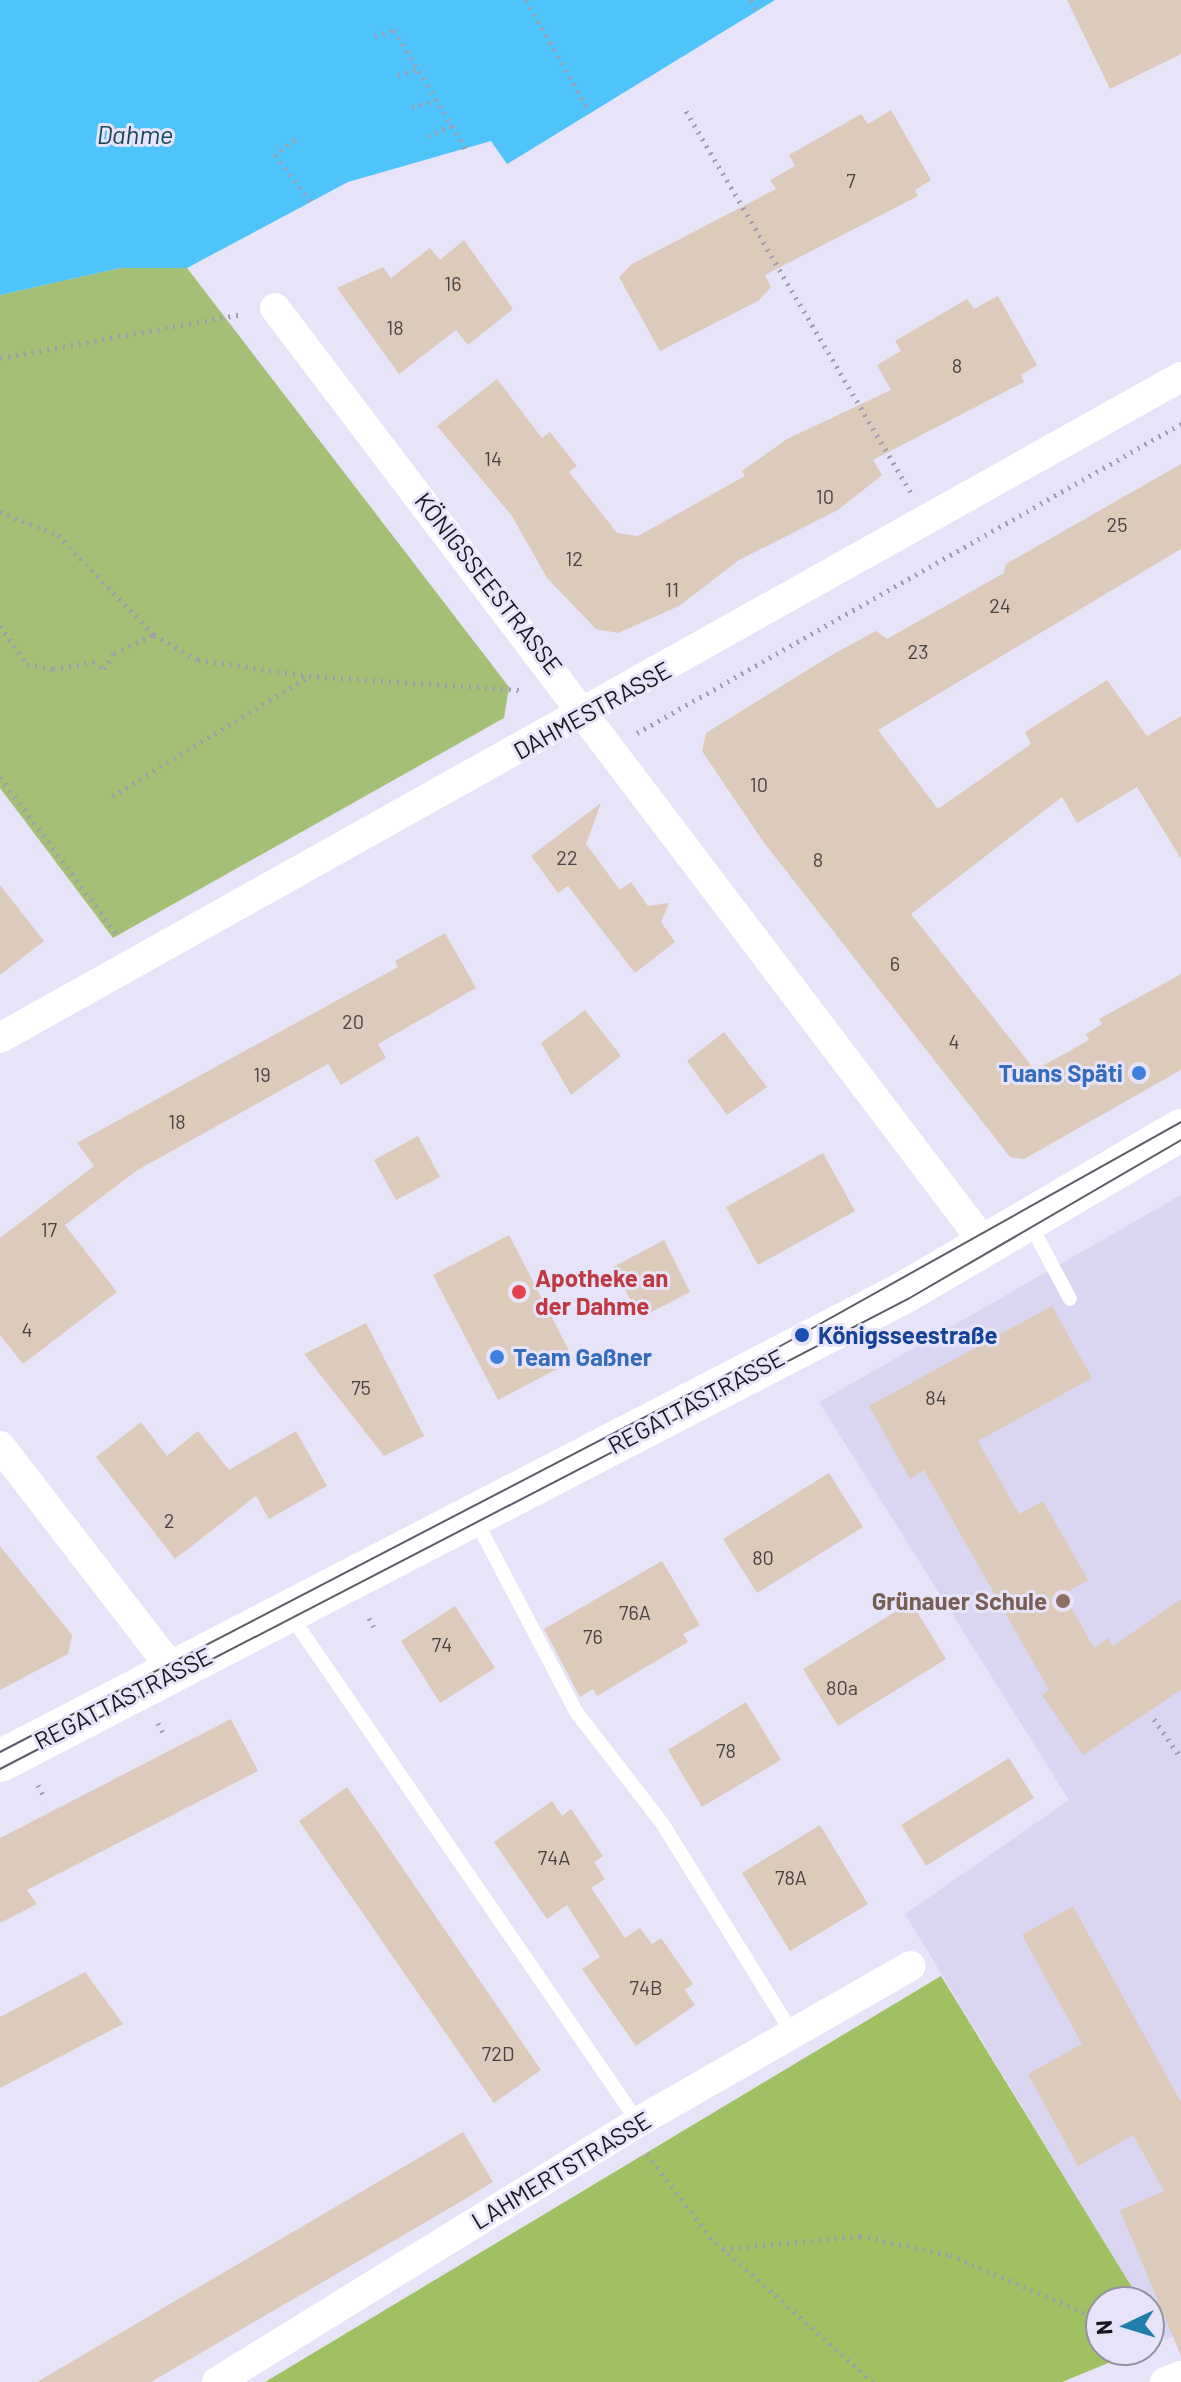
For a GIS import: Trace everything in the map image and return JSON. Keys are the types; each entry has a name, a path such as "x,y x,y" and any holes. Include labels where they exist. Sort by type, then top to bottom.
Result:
{"main road":[{"name":"REGATTASTRASSE","path":"0,1761 289,1613 986,1245 1181,1130"}],"street":[{"name":"KÖNIGSSEESTRASSE","path":"275,308 589,713 986,1245"},
{"name":"DAHMESTRASSE","path":"0,1038 589,713 1181,377"},
{"path":"0,1446 174,1671"},
{"name":"LAHMERTSTRASSE","path":"217,2382 638,2122 910,1966"},
{"path":"1165,2382 1181,2376"}],"lane":[{"path":"1028,1221 1070,1299"},
{"path":"474,1516 577,1713 662,1823 793,2035"},
{"path":"289,1613 638,2122"}],"path":[{"path":"526,0 589,111"},
{"path":"751,0 757,11"},
{"path":"375,36 394,30 466,149"},
{"path":"398,75 418,69"},
{"path":"412,107 436,100"},
{"path":"686,111 927,521"},
{"path":"428,136 452,126"},
{"path":"295,140 275,155 312,203"},
{"path":"0,358 275,308"},
{"path":"645,728 1181,424"},
{"path":"0,512 58,535 154,635 198,660 309,676 520,690"},
{"path":"0,626 27,664 53,669 93,662 104,669 114,653 154,635"},
{"path":"112,796 309,676"},
{"path":"0,777 122,942"},
{"path":"369,1618 375,1629"},
{"path":"1154,1719 1181,1758"},
{"path":"638,2122 650,2166 723,2249 873,2382"},
{"path":"723,2249 860,2236 950,2255 1085,2313"}],"shaded area":[{"name":"Grünauer Schule","path":"1181,1195 1181,2333 1165,2340 1165,2286 1131,2286 905,1914 1069,1800 819,1402"}],"green space":[{"path":"120,268 187,268 509,687 504,718 113,938 0,788 0,295"},
{"path":"941,1976 1131,2286 1085,2286 1085,2366 1101,2366 1062,2382 265,2382"}],"water":[{"name":"Dahme","path":"0,0 775,0 507,164 491,141 348,182 187,268 120,268 0,295"}],"building":[{"path":"1067,0 1181,0 1181,54 1110,89"},
{"path":"891,110 931,180 915,190 918,196 765,275 771,287 758,301 660,351 619,277 632,264 776,189 770,180 795,166 789,155 861,114 868,124"},
{"path":"464,240 513,309 468,345 456,330 399,374 337,288 383,267 391,278 430,248 440,260"},
{"path":"998,296 1037,365 1021,375 1024,382 873,460 882,475 838,510 739,560 679,606 618,633 596,629 547,578 512,516 437,426 497,379 542,438 550,432 577,466 569,472 617,533 638,536 745,476 742,471 787,439 891,390 877,365 901,351 895,341 967,299 974,309"},
{"path":"1181,464 1181,549 878,730 938,809 1031,744 1025,732 1107,680 1147,736 1181,716 1181,859 1137,787 1077,823 1062,797 911,914 1035,1070 1089,1040 1086,1034 1102,1024 1099,1019 1181,974 1181,1070 1024,1159 1010,1157 762,840 702,751 706,733 835,653 876,631 887,639 1004,573 1006,564"},
{"path":"601,803 586,844 620,890 631,882 648,906 669,903 661,922 675,942 635,973 568,886 558,893 531,856"},
{"path":"0,885 44,941 0,975"},
{"path":"445,933 476,988 378,1044 386,1058 341,1085 328,1064 136,1171 65,1225 117,1292 23,1364 0,1335 0,1238 94,1166 77,1143 398,967 395,961"},
{"path":"585,1010 621,1056 571,1095 541,1043"},
{"path":"724,1032 767,1087 727,1115 687,1061"},
{"path":"418,1136 440,1177 396,1200 374,1160"},
{"path":"823,1153 855,1211 758,1265 726,1207"},
{"path":"509,1235 574,1360 498,1400 433,1275"},
{"path":"664,1240 690,1292 640,1318 613,1267"},
{"path":"1052,1306 1092,1378 978,1441 1019,1514 1043,1501 1088,1580 1064,1594 1094,1648 1108,1638 1113,1646 1181,1599 1181,1690 1083,1755 1042,1695 1049,1690 924,1470 910,1479 869,1406"},
{"path":"366,1323 424,1436 384,1456 304,1354"},
{"path":"141,1422 167,1456 198,1431 229,1470 296,1431 327,1486 269,1519 256,1496 175,1559 96,1457"},
{"path":"829,1473 863,1527 757,1593 723,1539"},
{"path":"0,1546 72,1635 68,1654 0,1690"},
{"path":"662,1561 700,1625 683,1634 688,1642 597,1696 593,1689 580,1697 544,1629"},
{"path":"911,1602 946,1659 838,1726 803,1669"},
{"path":"455,1606 495,1668 440,1703 401,1641"},
{"path":"746,1702 781,1760 702,1807 668,1750"},
{"path":"231,1719 258,1771 27,1890 37,1904 0,1923 0,1838"},
{"path":"1009,1758 1034,1798 926,1866 901,1825"},
{"path":"347,1787 541,2070 494,2103 299,1821"},
{"path":"552,1801 562,1816 571,1809 603,1856 594,1862 605,1879 591,1888 625,1938 640,1928 652,1944 661,1938 693,1984 685,1990 695,2005 636,2046 582,1969 600,1957 567,1905 547,1919 494,1842"},
{"path":"820,1825 868,1904 790,1951 742,1873"},
{"path":"1073,1906 1181,2102 1181,2356 1165,2318 1165,2286 1152,2286 1120,2210 1164,2191 1133,2135 1078,2166 1028,2074 1082,2044 1022,1935"},
{"path":"85,1972 123,2024 0,2088 0,2017"},
{"path":"463,2132 493,2182 455,2205 151,2382 37,2382"}],"tram line":[{"path":"0,1752 768,1353 1181,1122"},
{"path":"0,1769 908,1299 1181,1140"}],"place":[{"name":"Tuans Späti","path":"1139,1073"},
{"name":"Apotheke an der Dahme","path":"519,1292"},
{"name":"Königsseestraße","path":"802,1335"},
{"name":"Team Gaßner","path":"497,1357"},
{"name":"Grünauer Schule","path":"1063,1601"}]}
